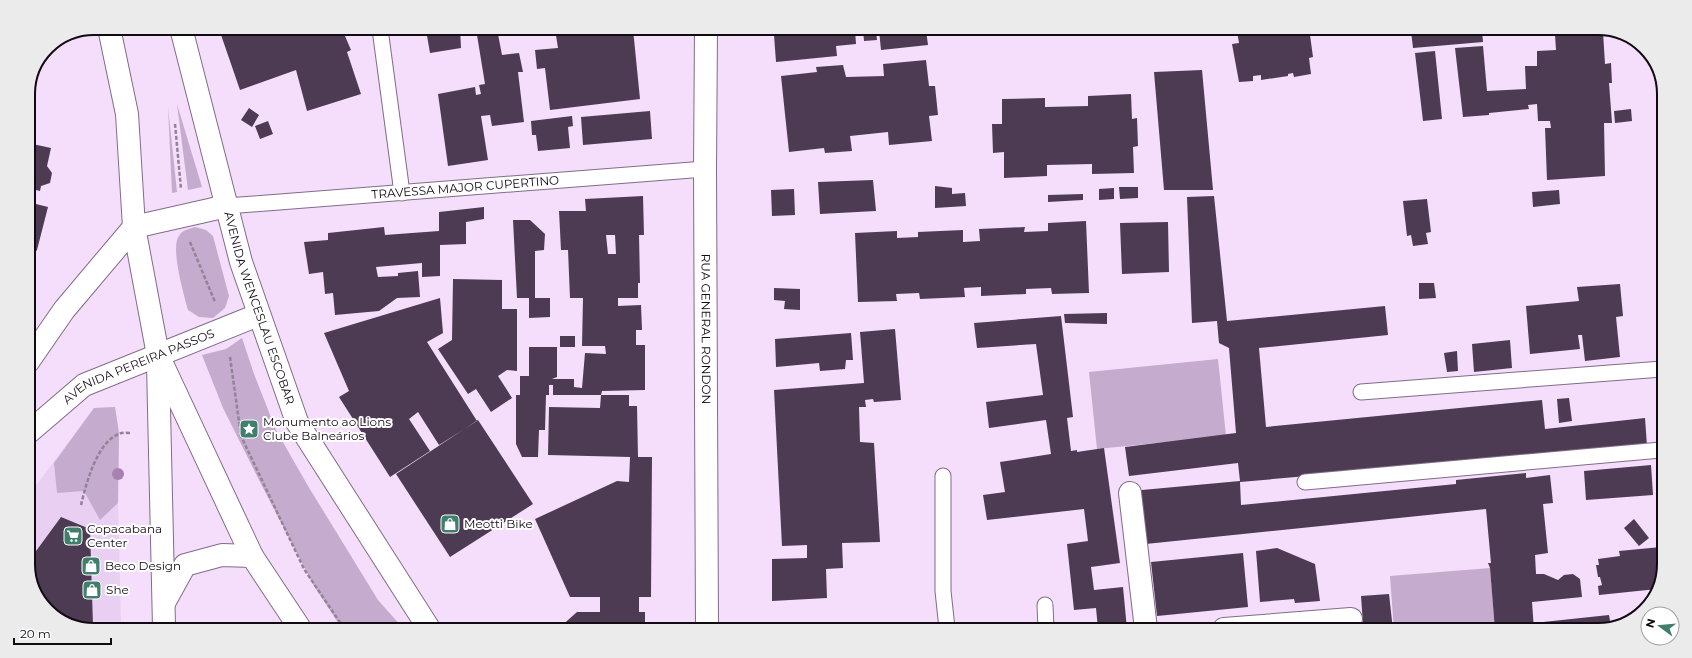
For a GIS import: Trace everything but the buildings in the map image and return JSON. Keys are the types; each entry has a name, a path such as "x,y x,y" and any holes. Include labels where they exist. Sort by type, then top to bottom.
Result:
{"main road":[{"path":"110,35 127,114 134,227 158,355 164,623"},
{"name":"AVENIDA WENCESLAU ESCOBAR","path":"183,35 241,262 258,315 297,422 425,623"},
{"name":"RUA GENERAL RONDON","path":"706,35 707,623"},
{"path":"35,352 64,310 134,227 227,206"},
{"name":"AVENIDA PEREIRA PASSOS","path":"35,428 84,385 258,315"},
{"path":"158,355 252,556 296,623"},
{"path":"1130,493 1145,623"},
{"path":"164,604 185,565 222,555 252,556"},
{"path":"1300,623 1351,619"}],"lane":[{"path":"381,35 402,192"},
{"name":"TRAVESSA MAJOR CUPERTINO","path":"227,206 705,169"},
{"path":"1361,392 1657,369"},
{"path":"1305,482 1657,450"},
{"path":"943,476 943,591 946,623"},
{"path":"1044,605 1046,623"}],"path":[{"path":"174,121 185,230 226,328 241,436 304,569 340,623"},
{"path":"81,505 84,491 101,447 119,434 160,432"}],"shaded area":[{"path":"177,104 202,187 188,190"},
{"path":"168,107 177,192 172,193"},
{"path":"195,227 206,230 213,236 229,296 225,308 213,318 199,317 188,310 179,272 176,250 179,236 182,232"},
{"path":"242,338 254,374 276,430 308,486 378,600 398,623 338,623 314,586 223,408 202,355 226,349"},
{"path":"1218,359 1226,436 1097,449 1089,372"},
{"name":"Copacabana Center","path":"115,407 119,433 118,503 121,623 94,623 75,620 68,617 61,613 47,600 39,587 36,576 35,487 94,408"},
{"path":"115,407 119,433 118,503 100,520 84,491 57,493 54,463 94,408"},
{"path":"1490,568 1494,623 1393,623 1390,576"}],"place":[{"name":"Monumento ao Lions Clube Balneários","path":"249,429"},
{"name":"Meotti Bike","path":"450,524"},
{"name":"Copacabana Center","path":"73,536"},
{"name":"Beco Design","path":"91,566"},
{"name":"She","path":"92,590"}]}
